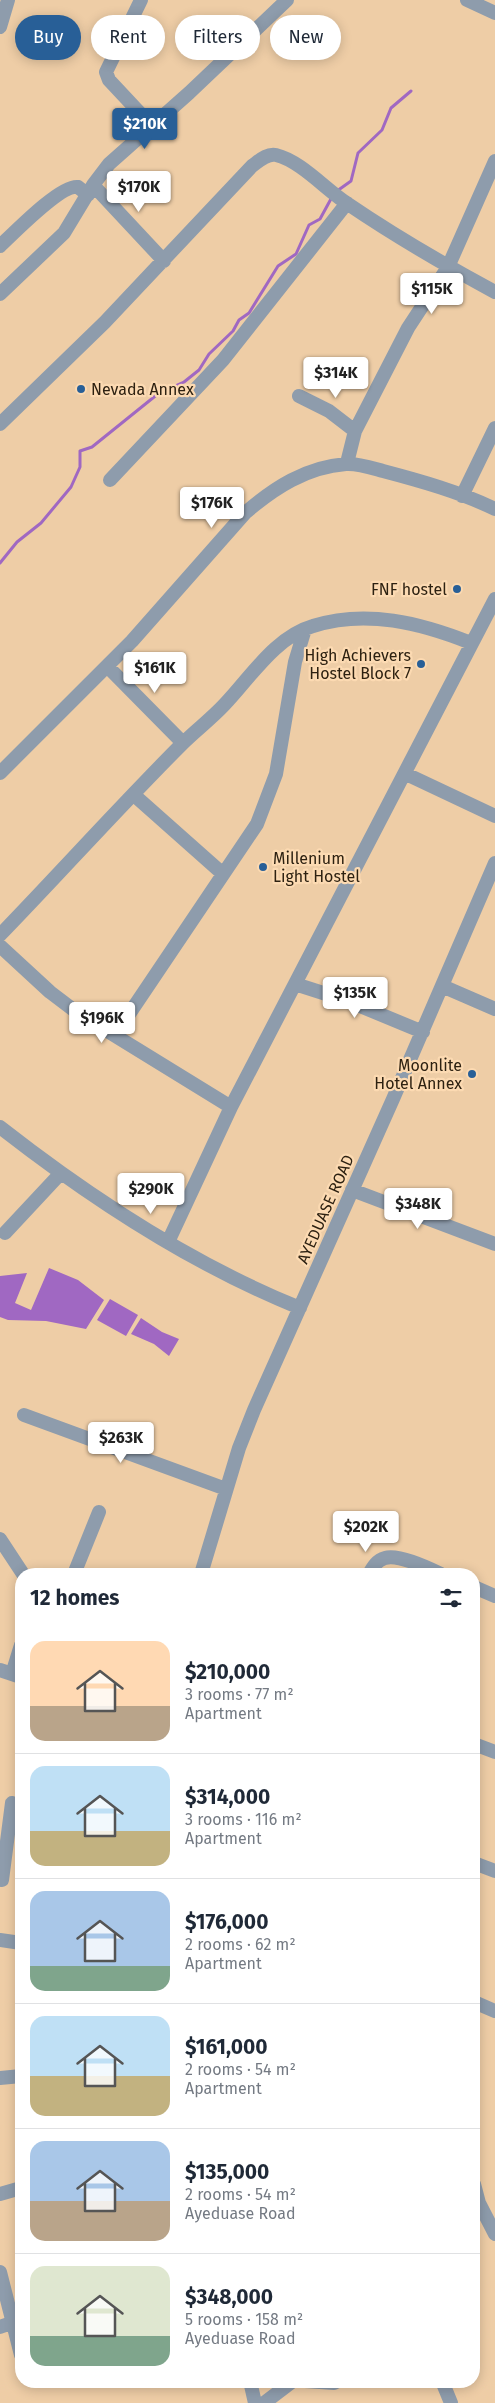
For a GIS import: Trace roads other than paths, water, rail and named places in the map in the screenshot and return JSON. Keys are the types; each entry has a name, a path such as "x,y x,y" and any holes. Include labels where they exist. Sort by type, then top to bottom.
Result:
{"street":[{"path":"0,24 8,0"},
{"path":"141,0 106,72 109,80 152,126"},
{"path":"0,294 64,233 90,190 109,164 189,94 287,0"},
{"path":"467,0 495,13"},
{"path":"1,422 164,261 252,166 262,158 274,154 289,160 346,204 448,267 495,292"},
{"path":"347,463 355,431 408,328 448,267 495,161"},
{"path":"0,246 58,196 70,188 78,187 90,190 164,261"},
{"path":"110,480 223,360 346,204"},
{"path":"300,396 329,411 355,431"},
{"path":"462,496 495,428"},
{"path":"0,773 132,641 245,513 266,495 288,481 318,470 347,463 395,474 495,509"},
{"path":"168,1242 232,1107 495,599"},
{"path":"0,935 183,743 223,706 278,646 305,629 314,625 364,618 415,624 471,643"},
{"path":"115,1035 252,832 273,784 284,732 295,662 305,629"},
{"path":"107,666 183,743"},
{"path":"406,774 495,816"},
{"path":"134,795 224,874"},
{"name":"AYEDUASE ROAD","path":"203,1568 226,1489 254,1410 423,1032 495,863"},
{"path":"0,946 50,992 74,1011 232,1107"},
{"path":"295,984 348,1001 423,1032"},
{"path":"442,986 495,1009"},
{"path":"0,1126 60,1174 168,1242 230,1277 300,1308"},
{"path":"5,1233 60,1174"},
{"path":"352,1190 495,1244"},
{"path":"24,1415 226,1489"},
{"path":"76,1568 99,1512"},
{"path":"0,1539 18,1568"},
{"path":"373,1568 377,1562 386,1557 427,1568"},
{"path":"480,1590 495,1596"},
{"path":"11,1674 15,1662"},
{"path":"480,1746 495,1752"},
{"path":"2,1880 11,1803"},
{"path":"480,1865 495,1871"},
{"path":"0,1940 15,1942"},
{"path":"480,2005 495,2011"},
{"path":"0,2078 15,2077"},
{"path":"0,2194 15,2190"},
{"path":"480,2210 495,2234"},
{"path":"0,2272 15,2327"},
{"path":"0,2327 14,2322"},
{"path":"252,2388 255,2403"},
{"path":"264,2403 284,2388"},
{"path":"445,2388 451,2403"}],"waterway":[{"path":"337,191 351,181 358,153 382,130 391,108 411,91"},
{"path":"0,563 17,542 41,523 71,487 80,467 80,451 92,447 159,393 184,382 199,370 209,354 233,331 239,320 249,313 278,266 296,254 309,225 320,219 332,197"}],"place":[{"name":"Nevada Annex","path":"81,389"},
{"name":"FNF hostel","path":"457,589"},
{"name":"High Achievers Hostel Block 7","path":"421,664"},
{"name":"Millenium Light Hostel","path":"263,867"},
{"name":"Moonlite Hotel Annex","path":"472,1074"}]}
